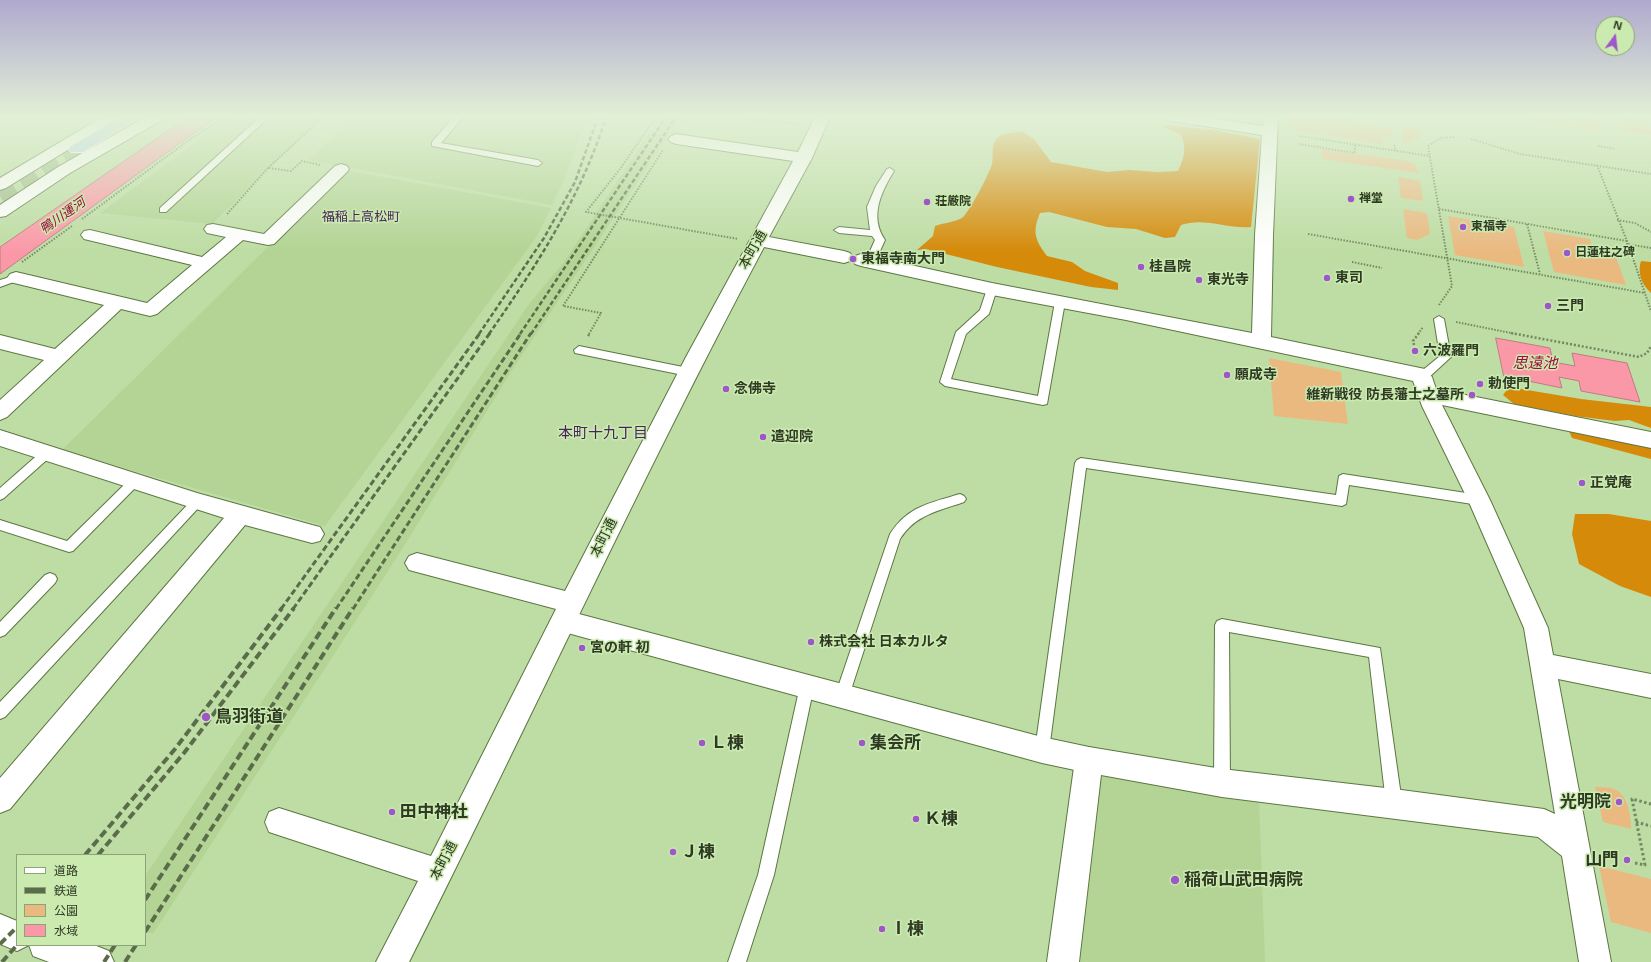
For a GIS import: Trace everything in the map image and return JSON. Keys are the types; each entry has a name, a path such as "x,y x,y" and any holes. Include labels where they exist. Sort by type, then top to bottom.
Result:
{"street":[{"path":"0,185 38,162"},
{"path":"0,212 78,162"},
{"name":"本町通","path":"392,962 438,874 688,372 758,240 802,162"},
{"path":"1261,341 1264,235 1269,162"},
{"path":"213,229 268,240 341,169"},
{"path":"6,280 118,302 150,310 240,234"},
{"path":"90,235 206,263"},
{"path":"758,240 992,289 1261,341 1418,374 1425,386 1432,406 1479,500 1536,628 1595,962"},
{"path":"0,412 118,302"},
{"path":"0,342 59,357"},
{"path":"1425,386 1651,440"},
{"path":"0,438 196,502 312,534"},
{"path":"0,800 240,515"},
{"path":"417,563 568,612 807,686 1042,750 1089,760 1222,783 1394,803 1544,823 1576,848"},
{"path":"1542,664 1651,686"},
{"path":"1063,962 1089,760"},
{"path":"280,822 438,874"},
{"path":"0,929 16,936"},
{"path":"47,946 85,960"}],"lane":[{"path":"163,210 216,162"},
{"path":"532,162 538,163"},
{"path":"858,260 880,240 875,233 872,207 880,186 890,171"},
{"path":"840,230 875,233"},
{"path":"992,289 985,312 961,332 945,382 1043,401 1060,302"},
{"path":"1425,386 1446,357 1439,319"},
{"path":"579,350 688,372"},
{"path":"0,495 46,454"},
{"path":"1042,750 1081,463 1342,501 1343,479 1479,500"},
{"path":"0,525 68,547 134,482"},
{"path":"842,696 894,538 900,526 912,514 960,499"},
{"path":"0,712 196,502"},
{"path":"0,631 50,579"},
{"path":"1222,783 1222,625 1376,652 1394,803"},
{"path":"737,962 766,875 807,686"}],"path":[{"path":"6,280 160,162"},
{"path":"213,229 275,162"},
{"path":"268,168 291,171 301,162"},
{"path":"306,162 341,169"},
{"path":"626,162 586,212 751,241 758,240"},
{"path":"579,350 601,313 563,306 619,218 657,162"},
{"path":"1431,162 1452,286"},
{"path":"1575,162 1651,174"},
{"path":"1597,165 1651,311"},
{"path":"1439,209 1528,224 1651,248"},
{"path":"1617,220 1635,223 1651,232"},
{"path":"1528,224 1540,274"},
{"path":"1308,234 1645,293"},
{"path":"1352,262 1382,268"},
{"path":"1439,319 1639,357 1650,351 1651,346"},
{"path":"1635,863 1645,865 1632,799 1651,804"},
{"path":"1636,822 1651,826"}],"shaded area":[{"path":"169,162 276,162 212,224 100,213"},
{"path":"318,162 571,162 552,205"},
{"path":"630,162 651,162 514,367 401,551 153,934 146,931 146,875 529,304 565,261"},
{"path":"993,162 1051,162 1107,172 1129,170 1157,172 1178,171 1182,162 1258,162 1251,227 1198,222 1190,223 1181,225 1175,237 1165,238 1136,229 1107,227 1049,212 1040,213 1036,225 1036,236 1047,256 1072,262 1085,271 1118,283 1118,290 1091,287 997,267 926,249 917,250 933,236 935,226 962,218 965,215 974,201"},
{"path":"346,170 551,208 537,236 325,526 62,450"},
{"path":"1641,261 1651,262 1651,293 1641,278"},
{"path":"1509,387 1581,399 1651,407 1651,428 1629,420 1615,421 1575,416 1514,404 1503,395"},
{"path":"1569,431 1651,448 1651,459 1572,438"},
{"path":"1575,514 1609,514 1651,521 1651,597 1620,586 1579,564 1572,534"},
{"name":"稲荷山武田病院","path":"1104,775 1259,798 1265,962 1079,962 1096,786"}],"green space":[{"path":"1342,162 1410,162 1416,166 1418,173"},
{"path":"1398,177 1420,181 1423,201 1401,198"},
{"path":"1403,209 1427,213 1430,234 1417,240 1407,238"},
{"path":"1448,216 1514,227 1524,267 1455,255"},
{"path":"1543,231 1590,239 1592,246 1613,249 1626,285 1554,272"},
{"path":"1269,358 1341,372 1348,424 1274,416"},
{"path":"1595,787 1611,788 1617,790 1621,794 1625,799 1629,811 1631,829 1603,822"},
{"path":"1599,866 1651,879 1651,933 1611,922"}],"water":[{"name":"鴨川運河","path":"123,162 154,162 0,274 0,247"},
{"name":"思遠池","path":"1496,338 1550,348 1553,362 1575,366 1572,353 1627,363 1640,402 1581,391 1579,381 1559,377 1562,388 1504,376"}],"tunnel":[{"path":"0,196 56,162"}],"railway":[{"path":"479,334 544,238 575,182 582,162"},
{"path":"489,334 541,256 571,203 589,162"},
{"path":"520,334 636,162"},
{"path":"531,334 646,162"},
{"path":"281,609 480,333"},
{"path":"293,609 490,333"},
{"path":"336,609 521,333"},
{"path":"353,609 531,333"},
{"path":"86,854 175,749 282,608"},
{"path":"99,854 184,753 294,608"},
{"path":"146,898 336,608"},
{"path":"146,930 353,608"},
{"path":"0,944 16,928"},
{"path":"2,962 16,946"},
{"path":"104,962 114,946"},
{"path":"125,962 135,946"}],"place":[{"name":"禅堂","path":"1351,199"},
{"name":"荘厳院","path":"927,202"},
{"name":"東福寺","path":"1463,227"},
{"name":"日蓮柱之碑","path":"1567,253"},
{"name":"東福寺南大門","path":"853,259"},
{"name":"桂昌院","path":"1141,267"},
{"name":"東司","path":"1327,278"},
{"name":"東光寺","path":"1199,280"},
{"name":"三門","path":"1548,306"},
{"name":"六波羅門","path":"1415,351"},
{"name":"願成寺","path":"1227,375"},
{"name":"勅使門","path":"1480,384"},
{"name":"念佛寺","path":"726,389"},
{"name":"維新戦役 防長藩士之墓所","path":"1472,395"},
{"name":"遣迎院","path":"763,437"},
{"name":"正覚庵","path":"1582,483"},
{"name":"株式会社 日本カルタ","path":"811,642"},
{"name":"宮の軒 初","path":"582,648"},
{"name":"鳥羽街道","path":"206,717"},
{"name":"Ｌ棟","path":"702,743"},
{"name":"集会所","path":"862,743"},
{"name":"光明院","path":"1619,802"},
{"name":"田中神社","path":"392,812"},
{"name":"Ｋ棟","path":"916,819"},
{"name":"Ｊ棟","path":"673,852"},
{"name":"山門","path":"1627,860"},
{"name":"稲荷山武田病院","path":"1175,880"},
{"name":"Ⅰ棟","path":"882,929"}],"district":[{"name":"福稲上高松町","path":"361,217"},
{"name":"本町十九丁目","path":"603,434"}]}
